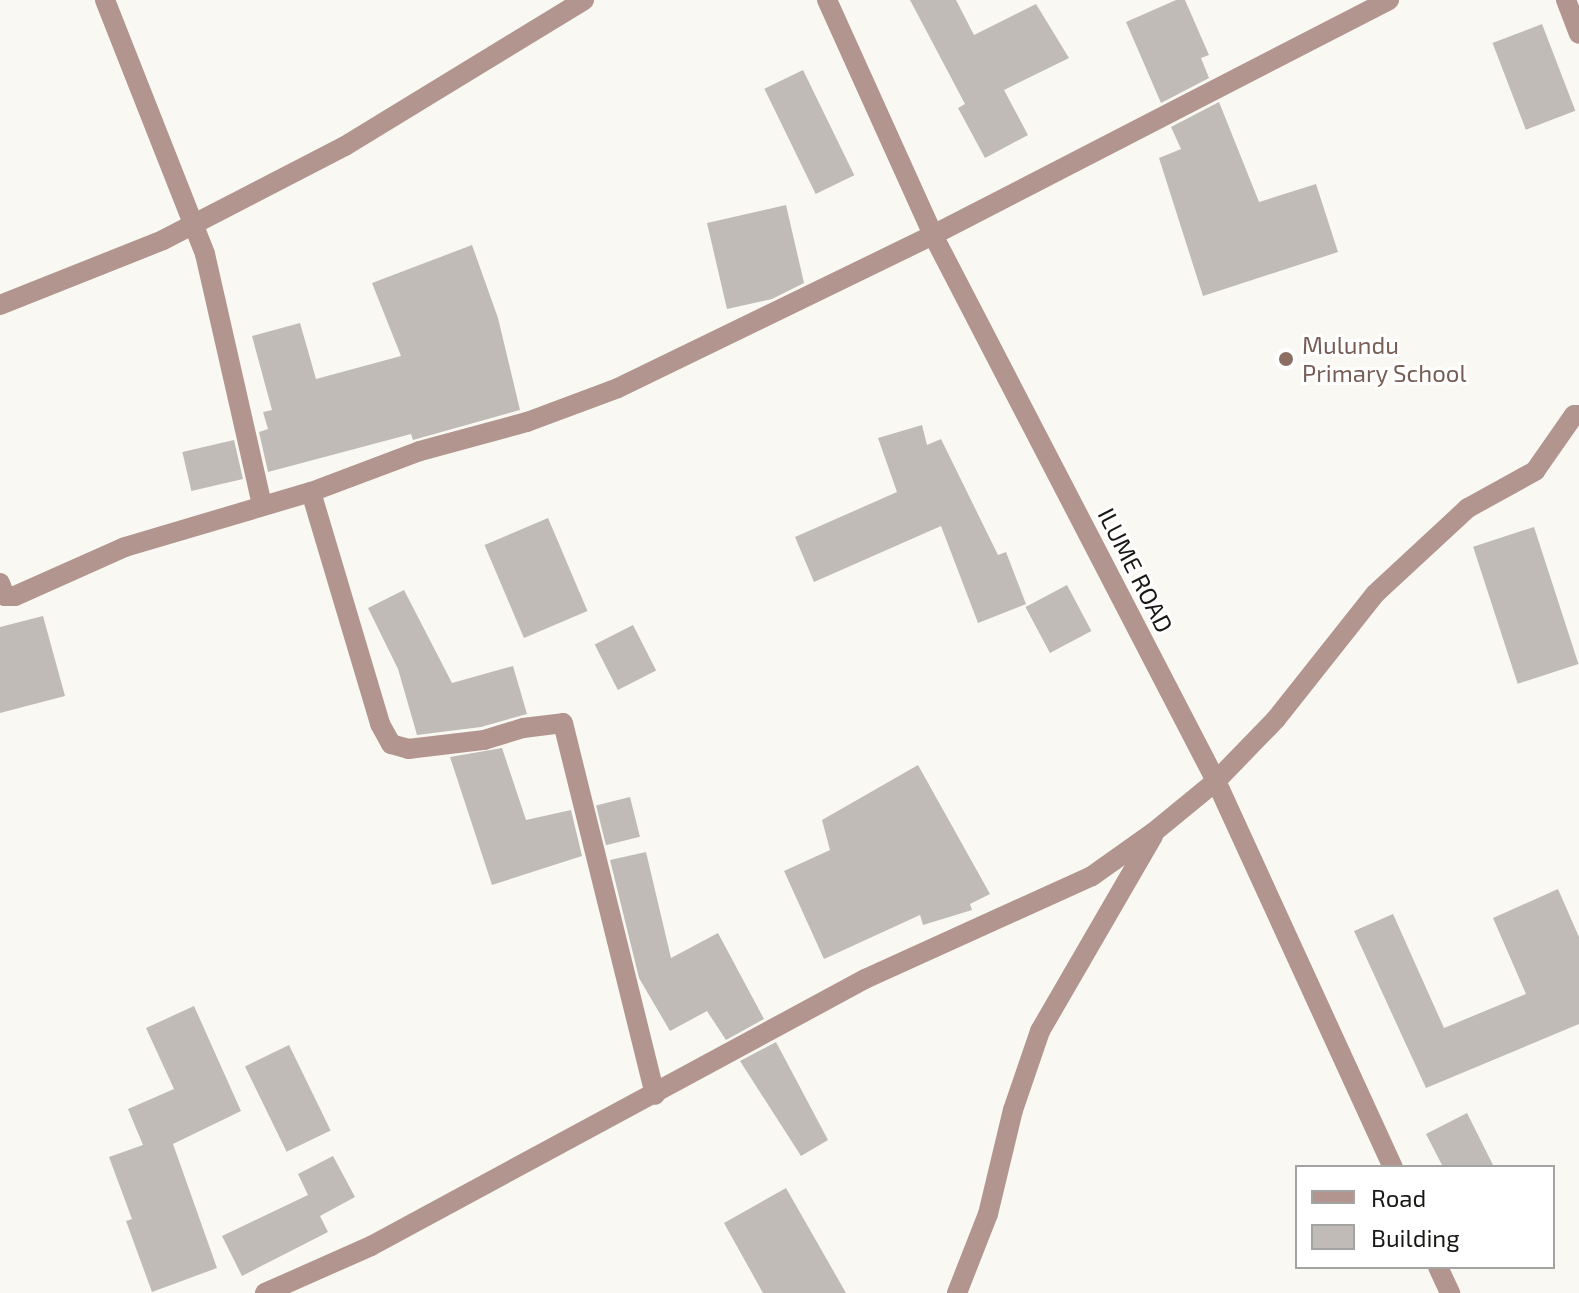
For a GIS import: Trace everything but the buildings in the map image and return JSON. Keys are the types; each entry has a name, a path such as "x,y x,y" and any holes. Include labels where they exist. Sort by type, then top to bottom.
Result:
{"street":[{"path":"105,0 213,279 262,504"},
{"path":"0,305 163,240 345,146 584,0"},
{"name":"ILUME ROAD","path":"827,0 933,235 1216,781 1392,1165"},
{"path":"0,583 5,596 15,596 125,547 311,492 420,451 527,422 618,388 933,235 1389,0"},
{"path":"1566,0 1579,34"},
{"path":"265,1293 371,1246 865,979 1092,876 1154,832 1216,781 1276,719 1375,594 1468,508 1535,471 1574,415 1579,415"},
{"path":"311,492 380,724 391,744 408,749 484,740 523,728 563,723 655,1095"},
{"path":"957,1293 988,1214 1013,1110 1040,1031 1154,832"},
{"path":"1439,1269 1450,1293"}],"place":[{"name":"Mulundu Primary School","path":"1286,359"}]}
